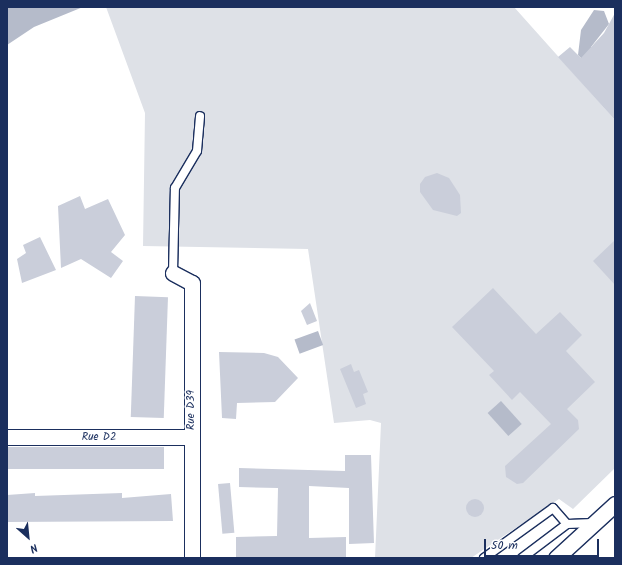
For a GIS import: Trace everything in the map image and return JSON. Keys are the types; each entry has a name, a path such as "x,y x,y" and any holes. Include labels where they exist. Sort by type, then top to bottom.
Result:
{"street":[{"name":"Rue D39","path":"173,273 192,283 192,558"},
{"name":"Rue D2","path":"7,437 191,437"},
{"path":"556,558 615,504"}],"lane":[{"path":"173,273 175,188 197,151 200,116"},
{"path":"484,558 553,508 567,524"},
{"path":"522,558 567,524 596,523"}],"shaded area":[{"path":"106,7 514,7 615,120 615,468 573,509 559,499 471,558 375,558 381,423 370,420 334,423 308,249 143,246 145,113"}],"water":[{"path":"7,7 83,7 34,27 7,45"},
{"path":"594,10 604,11 609,24 591,47 594,51 584,61 578,55 581,30"},
{"path":"318,331 323,345 300,354 295,340"},
{"path":"501,401 522,424 508,436 488,413"}],"building":[{"path":"615,13 615,120 558,57 570,47 581,58 604,33"},
{"path":"437,173 449,178 460,195 461,213 457,216 433,210 420,192 420,184 425,177"},
{"path":"80,196 85,209 108,199 125,235 111,252 123,261 111,278 81,259 61,268 58,206"},
{"path":"40,237 56,270 22,283 17,259 26,253 23,245"},
{"path":"615,240 615,285 593,261"},
{"path":"493,288 536,334 560,312 582,335 566,351 595,382 567,409 578,420 579,429 523,483 517,484 506,477 505,466 551,424 520,392 512,400 489,375 494,371 452,327"},
{"path":"135,296 168,297 164,418 131,417"},
{"path":"310,303 317,321 307,325 301,311"},
{"path":"219,352 264,353 278,357 298,378 275,402 237,403 236,419 222,418"},
{"path":"351,364 354,372 359,370 368,392 363,394 366,404 356,408 340,369"},
{"path":"7,447 164,447 164,469 7,469"},
{"path":"345,455 371,455 374,543 349,544 349,488 309,486 309,538 346,537 346,557 236,557 236,537 277,536 278,488 239,487 239,468 345,471"},
{"path":"230,483 234,533 222,534 218,484"},
{"path":"35,493 35,496 122,493 122,498 171,494 173,521 7,522 7,495"},
{"path":"471,499 479,499 484,504 482,515 479,517 471,517 466,512 466,504"}]}
